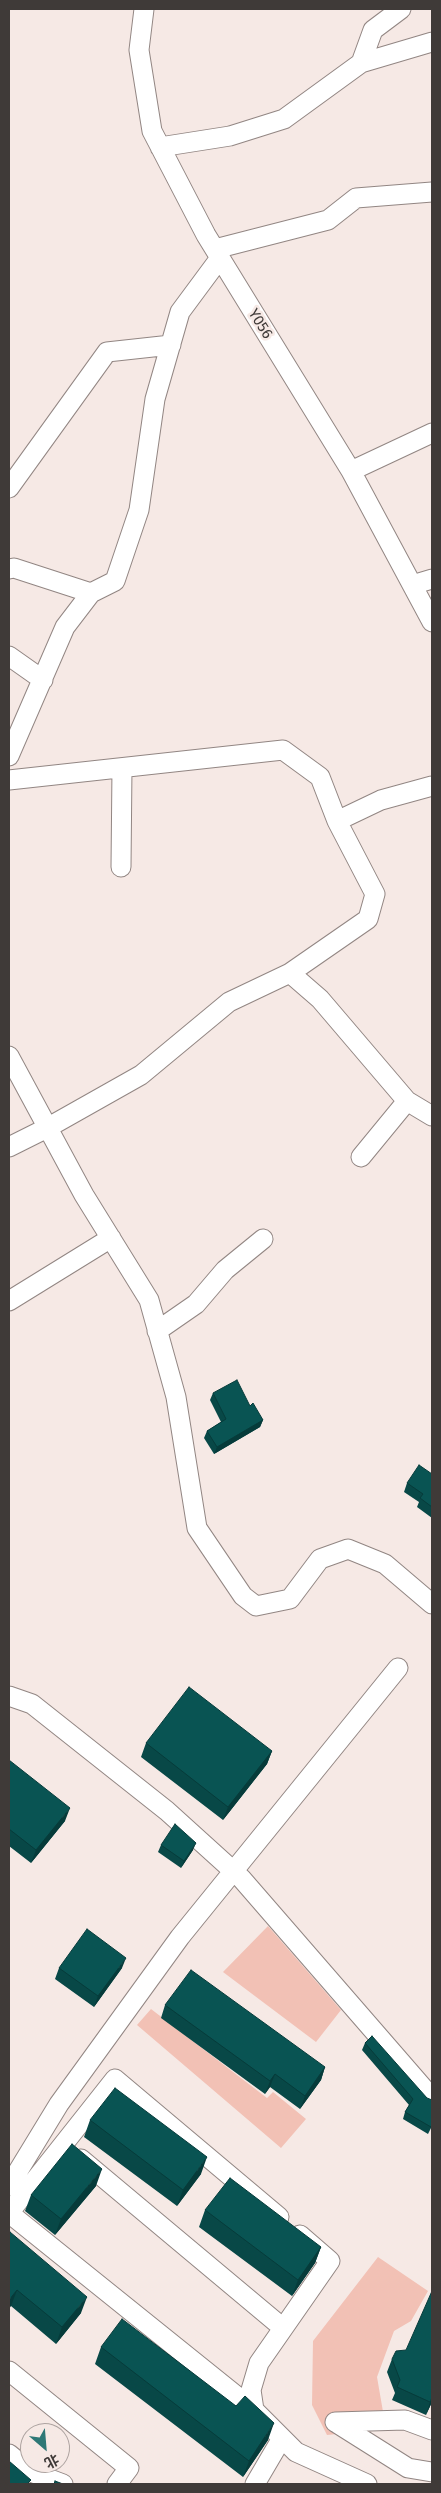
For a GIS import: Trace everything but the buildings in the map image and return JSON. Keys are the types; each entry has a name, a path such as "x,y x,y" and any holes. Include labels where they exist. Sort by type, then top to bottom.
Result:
{"street":[{"name":"Y056","path":"144,9 139,50 152,131 218,254 351,471 432,622"},
{"path":"361,63 373,30 401,9"},
{"path":"160,147 230,136 284,119 361,63 432,42"},
{"path":"9,756 65,627 91,593 115,581 140,510 155,399 180,312 218,254 328,220 356,198 432,192"},
{"path":"9,488 107,352 171,345"},
{"path":"351,471 432,433"},
{"path":"9,569 14,568 91,593"},
{"path":"412,586 432,579"},
{"path":"9,656 42,680"},
{"path":"9,780 283,750 320,777 337,821 374,894 368,919 290,973 229,1002 141,1075 47,1128 9,1147"},
{"path":"122,768 122,867"},
{"path":"337,821 381,800 432,786"},
{"path":"290,973 320,999 407,1101 432,1116"},
{"path":"9,1056 47,1128 149,1300 176,1397 197,1528 243,1596 256,1606 290,1599 320,1559 348,1549 385,1564 432,1604"},
{"path":"360,1157 407,1101"},
{"path":"9,1301 111,1238"},
{"path":"157,1331 196,1304 225,1270 262,1239"},
{"path":"9,2186 59,2104 180,1937 398,1668"},
{"path":"9,1696 32,1704 167,1811 234,1872 432,2098"},
{"path":"254,2410 251,2390 259,2363 330,2261 115,2079 9,2213 254,2410 296,2452 366,2484"},
{"path":"64,2144 283,2328"},
{"path":"9,2372 129,2468 117,2484"},
{"path":"432,2430 405,2420 335,2422 408,2468 432,2472"},
{"path":"255,2484 282,2438"},
{"path":"9,2454 31,2472 63,2484"}],"shaded area":[{"path":"268,1926 341,2010 316,2042 223,1972"},
{"path":"151,2009 267,2098 273,2092 306,2119 281,2148 137,2025"},
{"path":"378,2257 428,2291 411,2321 394,2331 377,2377 386,2429 327,2435 312,2405 313,2341"}]}
